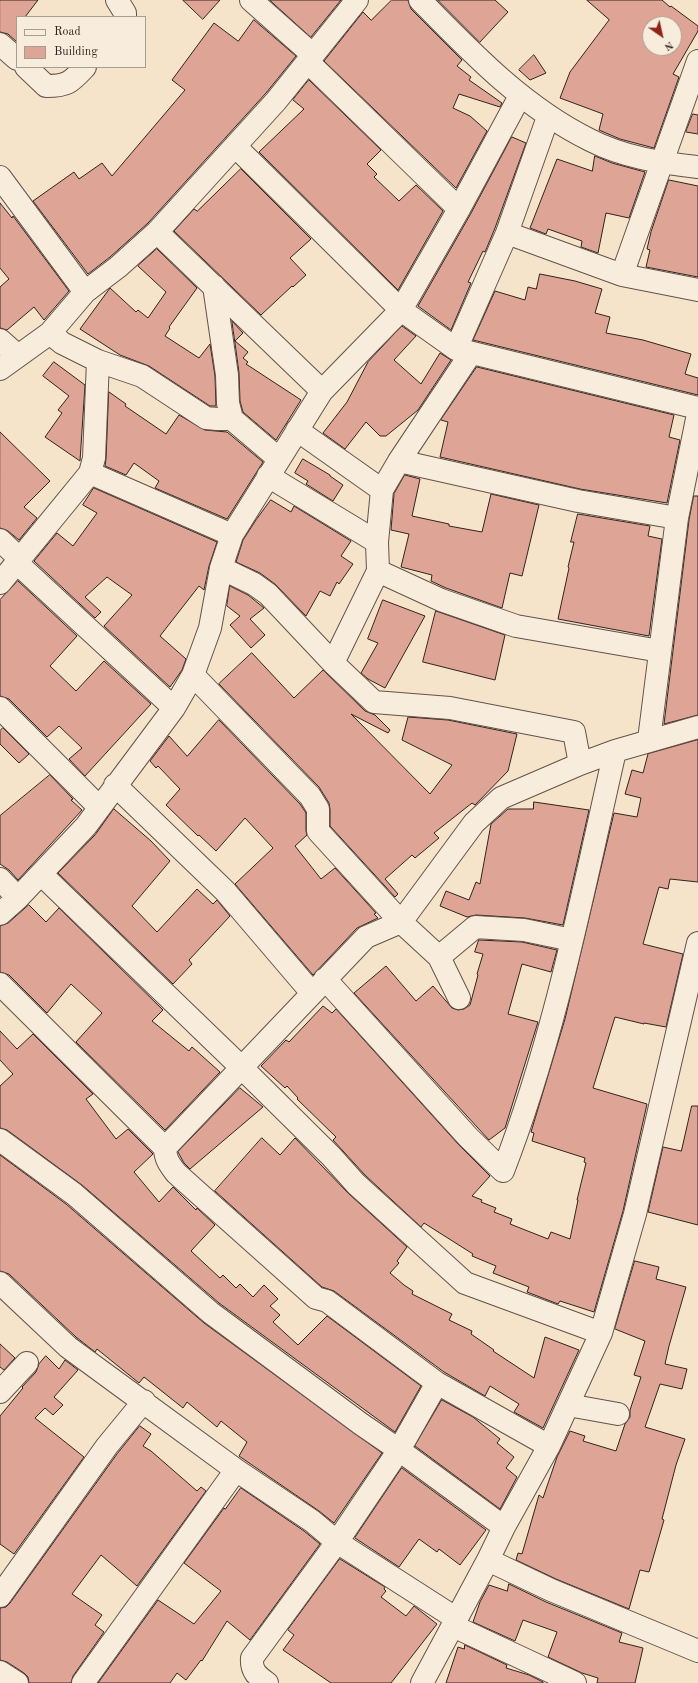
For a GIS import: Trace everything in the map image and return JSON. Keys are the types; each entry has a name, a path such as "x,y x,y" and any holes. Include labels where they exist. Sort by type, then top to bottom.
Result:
{"street":[{"path":"117,0 126,13 125,16"},
{"path":"251,0 459,209"},
{"path":"0,369 50,333 85,292 118,267 157,232 276,101 357,0"},
{"path":"420,0 520,96 548,117 590,141 622,153 662,163 698,167"},
{"path":"0,44 16,58"},
{"path":"622,274 698,60"},
{"path":"27,68 46,86 60,86 71,83 84,68"},
{"path":"0,914 18,898 86,826 174,708 193,675 210,628 221,568 232,535 322,391 401,310 459,209 520,96"},
{"path":"332,663 378,571 377,542 382,490 464,351 548,117"},
{"path":"235,146 401,310 464,351 698,408"},
{"path":"0,177 85,292"},
{"path":"157,232 322,391"},
{"path":"507,233 622,274 698,290"},
{"path":"214,286 227,375 228,403 232,419 274,467 377,542"},
{"path":"50,333 62,343 98,361 142,376 206,418 232,419"},
{"path":"0,340 18,356"},
{"path":"0,583 90,473 94,458 98,361"},
{"path":"649,740 677,518 698,414"},
{"path":"297,430 382,490"},
{"path":"400,461 578,501 677,518"},
{"path":"90,473 232,535"},
{"path":"0,540 18,561 174,708"},
{"path":"221,568 254,584 268,594 332,663 374,702 450,708 574,732 580,764"},
{"path":"378,571 441,600 516,626 660,651"},
{"path":"193,675 310,796 318,809 318,831 401,922 439,957 459,998"},
{"path":"0,708 99,807"},
{"path":"548,1446 437,1383 327,1301 316,1298 176,1173 165,1156 165,1148 366,937 401,922 474,823 501,798 580,764 615,751 698,727"},
{"path":"116,785 225,891 503,1171 520,1128 564,973 615,751"},
{"path":"41,874 241,1067 331,1156 356,1184 465,1283 601,1333"},
{"path":"0,879 18,898"},
{"path":"439,957 475,927 524,930 572,940"},
{"path":"422,1683 548,1446 601,1333 635,1214 698,943"},
{"path":"0,984 165,1148"},
{"path":"0,1140 74,1194 211,1313 504,1527"},
{"path":"0,1283 68,1347 144,1401 236,1470 312,1521 337,1542 455,1622 574,1683"},
{"path":"0,1392 27,1362"},
{"path":"267,1683 258,1676 251,1667 252,1658 337,1542 399,1450 437,1383"},
{"path":"0,1596 107,1446 144,1401"},
{"path":"568,1405 618,1414"},
{"path":"83,1683 236,1470"},
{"path":"488,1560 551,1590 698,1651"},
{"path":"0,1672 17,1683"}],"building":[{"path":"0,0 38,0 26,16 16,16 16,41 8,34 0,32"},
{"path":"183,0 220,0 203,19"},
{"path":"270,0 341,0 311,37"},
{"path":"392,0 408,0 411,9 462,60 457,66 471,77 469,80 502,103 500,107 459,94 453,108 470,116 487,131 456,188 324,61 363,12 371,20"},
{"path":"438,0 495,0 508,12 480,42"},
{"path":"587,0 662,0 698,26 698,31 673,74 679,77 654,148 620,139 599,130 603,114 560,98 570,72 609,20"},
{"path":"254,20 296,56 266,93 148,223 110,257 88,274 33,201 74,172 79,179 102,163 112,176 185,90 172,80 214,23 238,41"},
{"path":"534,55 546,73 530,80 519,70"},
{"path":"309,80 381,150 367,164 377,174 374,177 399,201 416,185 443,211 398,290 259,152 304,109 293,100"},
{"path":"693,114 698,115 698,134 686,132"},
{"path":"512,137 526,143 495,228 485,252 483,251 468,282 471,283 451,330 418,306 470,215"},
{"path":"595,156 612,163 645,172 629,218 606,213 598,253 581,247 582,241 548,229 546,234 530,228 557,159 592,171"},
{"path":"241,169 311,239 290,258 306,275 261,315 174,231 194,209 197,211"},
{"path":"669,180 698,186 698,277 646,267 650,250 647,249 651,232"},
{"path":"0,203 12,218 13,216 69,291 44,320 34,307 7,330 0,328 0,287 9,279 0,268"},
{"path":"157,249 197,288 169,327 170,328 165,336 199,358 210,344 215,376 216,406 210,406 149,366 120,355 80,329 110,288 136,312 138,310 148,318 166,292 138,266"},
{"path":"540,274 575,281 602,289 595,313 610,317 606,333 643,340 691,354 685,374 698,378 698,395 473,340 495,291 525,300 528,287 536,289"},
{"path":"232,321 243,333 235,341"},
{"path":"402,326 416,336 394,360 421,384 440,353 451,360 418,410 386,436 380,436 366,422 345,449 323,433 347,402 368,362"},
{"path":"235,341 248,352 243,358 248,362 246,364 301,400 276,440 243,412 240,401 239,373"},
{"path":"54,362 85,385 80,461 45,437 62,413 58,410 69,396 43,376"},
{"path":"477,367 674,415 669,437 680,440 667,503 580,489 440,457 448,422 441,420"},
{"path":"109,392 126,404 125,406 166,434 179,415 205,430 227,432 263,462 227,519 155,488 159,481 134,463 126,475 105,466"},
{"path":"0,432 50,481 24,507 37,518 19,540 8,531 0,528"},
{"path":"303,459 330,475 343,485 333,501 306,484 308,481 295,473"},
{"path":"405,475 420,479 412,516 449,524 449,526 482,532 491,494 539,505 522,576 510,573 502,608 446,588 431,581 432,575 401,567 409,534 391,530 394,494"},
{"path":"94,488 217,542 209,566 204,590 199,586 160,636 186,659 182,670 170,687 104,626 132,595 107,577 85,597 101,612 95,618 34,561 57,533 73,546 97,513 83,505"},
{"path":"694,496 698,496 698,715 664,724 689,520"},
{"path":"271,500 291,512 294,506 351,541 341,556 353,564 339,584 337,582 330,596 320,591 306,616 275,584 260,573 236,562 243,540"},
{"path":"578,514 650,526 648,536 662,539 649,636 558,619 574,542 571,542"},
{"path":"18,581 77,636 50,666 76,691 104,661 151,704 85,776 69,759 82,748 59,726 47,737 9,699 0,696 0,600"},
{"path":"230,586 248,595 264,608 250,619 265,635 251,648 230,625 240,616 227,606"},
{"path":"383,600 425,616 385,688 368,679 361,673 378,643 368,639"},
{"path":"436,611 505,635 495,680 423,662"},
{"path":"252,653 294,698 323,670 365,711 375,715 390,730 388,733 351,714 430,794 452,765 402,740 408,717 448,720 517,734 508,771 475,805 472,803 434,833 439,838 415,858 412,855 385,879 398,894 395,897 330,826 329,803 319,787 219,684"},
{"path":"219,720 300,804 306,813 307,835 295,846 321,879 335,868 376,913 374,914 378,918 357,928 313,975 235,884 273,848 245,818 216,851 166,805 180,789 158,766 156,768 150,761 169,736 187,756"},
{"path":"3,728 29,754 19,763 0,744 0,731"},
{"path":"698,740 698,882 670,879 668,889 659,887 643,944 683,954 666,1027 644,1024 615,1017 593,1088 647,1104 623,1211 594,1312 560,1301 558,1304 527,1292 529,1287 493,1273 496,1266 472,1256 473,1254 424,1223 421,1227 365,1175 333,1140 336,1137 297,1099 298,1098 287,1086 285,1088 261,1066 286,1040 289,1042 323,1006 332,1013 336,1009 459,1145 490,1176 472,1196 482,1200 481,1202 496,1208 494,1212 512,1219 510,1224 548,1239 551,1232 570,1239 586,1163 584,1162 585,1158 532,1141 534,1133 531,1132 565,1019 614,813 637,817 641,798 625,794 632,770 643,773 648,754"},
{"path":"50,775 73,799 71,800 82,810 18,880 9,870 0,864 0,816"},
{"path":"534,802 589,810 563,925 525,918 476,915 467,917 440,906 446,891 469,900 476,882 480,884 491,824 508,809 533,809"},
{"path":"114,809 151,841 170,861 132,906 157,932 197,889 213,904 217,900 230,916 189,960 192,964 173,984 58,873 95,835"},
{"path":"29,905 46,922 59,908 163,1010 152,1021 189,1051 192,1047 220,1072 165,1130 76,1042 102,1013 71,984 47,1013 9,975 0,972 0,926 8,923"},
{"path":"479,940 522,942 557,950 551,972 522,964 508,1014 538,1022 505,1128 489,1140 354,993 386,966 416,1001 433,986 452,1008 458,1010 464,1009 470,1005 483,954 475,952"},
{"path":"0,1031 17,1049 33,1034 93,1094 86,1099 116,1139 128,1129 153,1154 134,1172 159,1202 173,1187 196,1210 197,1208 215,1225 191,1251 220,1278 223,1275 236,1288 240,1284 253,1297 264,1285 278,1299 270,1306 280,1315 273,1322 298,1345 327,1316 421,1386 395,1432 219,1303 82,1185 7,1130 0,1128 0,1086 13,1074 0,1060"},
{"path":"240,1088 263,1107 190,1169 184,1163 178,1152"},
{"path":"692,1106 698,1106 698,1225 648,1212 663,1147 681,1151"},
{"path":"262,1138 280,1155 295,1138 348,1193 407,1247 397,1261 399,1263 390,1273 413,1291 412,1294 452,1314 449,1320 472,1331 471,1334 494,1350 493,1351 534,1378 545,1337 579,1350 543,1428 514,1412 519,1404 490,1386 485,1396 444,1372 334,1291 322,1287 215,1191"},
{"path":"0,1155 66,1204 204,1323 382,1453 334,1523 239,1456 247,1442 221,1421 217,1427 187,1402 183,1408 144,1377 139,1383 97,1349 95,1352 76,1337 9,1274 0,1271"},
{"path":"635,1261 659,1267 656,1279 686,1287 665,1364 687,1369 682,1389 660,1384 645,1427 685,1439 676,1465 662,1519 664,1520 649,1572 640,1570 629,1609 556,1579 516,1560 518,1553 522,1554 539,1495 543,1498 557,1457 570,1431 585,1436 583,1441 616,1451 625,1424 630,1417 630,1410 641,1377 634,1375 645,1341 615,1329"},
{"path":"0,1344 15,1358 4,1370 0,1367"},
{"path":"46,1356 59,1369 65,1360 78,1370 54,1397 63,1405 53,1415 45,1408 35,1418 84,1457 14,1554 0,1544 0,1416 23,1388 22,1387 36,1372 39,1364"},
{"path":"442,1400 473,1417 500,1439 497,1443 514,1457 506,1468 517,1477 500,1509 415,1446"},
{"path":"140,1426 151,1434 143,1446 151,1451 197,1491 201,1487 206,1491 137,1586 101,1555 72,1594 102,1615 95,1625 104,1632 73,1676 71,1683 29,1683 28,1677 24,1673 7,1662 0,1660 0,1608 6,1607 10,1603 117,1454"},
{"path":"402,1468 486,1530 460,1565 439,1549 437,1552 419,1539 399,1567 355,1538"},
{"path":"241,1488 304,1531 320,1544 250,1640 227,1621 202,1661 201,1660 186,1680 177,1673 170,1683 98,1683 158,1600 194,1624 221,1591 184,1563 224,1508 225,1509"},
{"path":"340,1559 385,1587 384,1589 386,1591 381,1597 406,1616 414,1606 437,1624 391,1683 331,1683 283,1650 294,1635 288,1630"},
{"path":"509,1584 546,1602 622,1633 619,1642 643,1648 635,1683 597,1683 598,1678 582,1673 548,1657 557,1632 523,1620 515,1641 473,1622 480,1602 489,1585 507,1591"},
{"path":"465,1645 507,1665 506,1668 529,1675 543,1683 446,1683 458,1647 464,1649"}]}
